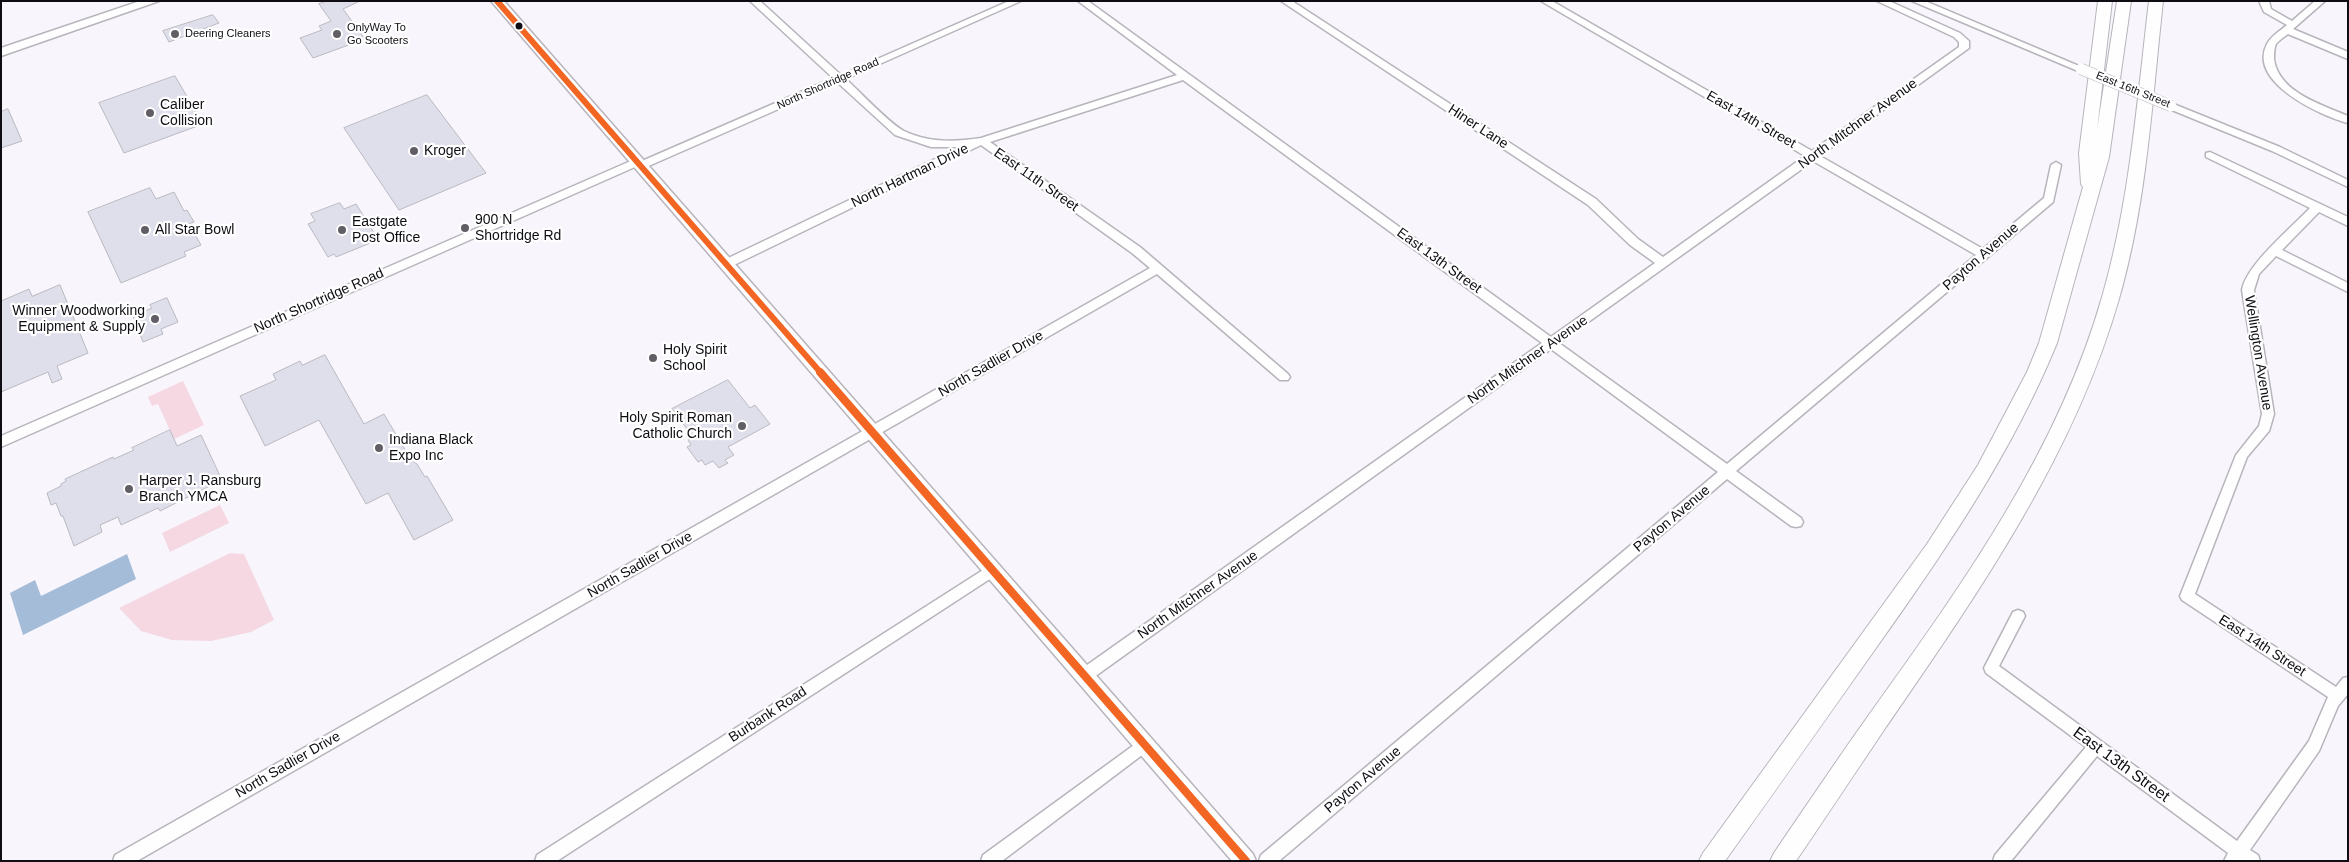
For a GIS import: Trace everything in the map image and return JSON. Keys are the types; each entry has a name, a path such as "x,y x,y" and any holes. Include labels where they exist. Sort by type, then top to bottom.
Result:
{"highway":[{"path":"2090,191 2087,153 2105,1"},
{"path":"1711,861 1914,579 1969,497 1995,453 2033,379 2048,343 2077,246 2090,191 2102,157 2124,1"},
{"path":"1782,861 1974,583 2029,489 2073,400 2110,300 2124,242 2140,143 2156,1"}],"main road":[{"path":"1,52 153,1"},
{"path":"497,1 994,569 1246,861"}],"street":[{"name":"East 11th Street","path":"754,1 892,128 906,136 937,145 982,142 1120,238 1158,268 1284,377"},
{"name":"North Shortridge Road","path":"1,442 1016,1"},
{"name":"East 13th Street","path":"1082,1 1796,522"},
{"name":"Hiner Lane","path":"1285,1 1587,198 1638,245 1664,263"},
{"name":"East 14th Street","path":"1545,1 1984,255"},
{"name":"North Mitchner Avenue","path":"1085,675 1664,263 1965,46 1964,41 1954,34 1881,1"},
{"name":"East 16th Street","path":"1916,1 2276,150 2348,184"},
{"path":"2264,1 2267,10 2290,27 2348,56"},
{"path":"2321,1 2274,41 2270,47 2269,62 2273,74 2286,88 2301,98 2348,120"},
{"name":"North Hartman Drive","path":"726,264 982,142 1185,76"},
{"path":"2210,155 2348,222"},
{"name":"Payton Avenue","path":"1267,861 2049,199 2056,165"},
{"name":"Wellington Avenue","path":"2187,596 2242,454 2267,424 2268,414 2248,286 2254,272 2318,208"},
{"path":"2275,251 2348,288"},
{"name":"North Sadlier Drive","path":"121,861 1158,268"},
{"name":"Burbank Road","path":"543,861 994,569"},
{"name":"East 14th Street","path":"2187,596 2338,696"},
{"name":"East 13th Street","path":"2018,616 1991,668 2096,746 2235,856 2252,861"},
{"path":"2235,856 2314,746 2322,724 2348,683"},
{"path":"989,861 1145,744"},
{"path":"2001,861 2096,746"}],"shaded area":[{"path":"183,381 204,425 174,439 158,404 152,406 148,397"},
{"path":"220,505 229,523 170,552 162,533"},
{"path":"230,553 244,554 274,620 251,632 211,641 172,640 141,631 119,608"}],"water":[{"path":"127,554 136,579 23,635 10,593 35,580 41,596"}],"building":[{"name":"OnlyWay To Go Scooters","path":"327,1 360,1 343,9 365,39 313,58 300,38 322,30 319,26 331,21 319,4"},
{"path":"213,15 219,23 169,42 163,31"},
{"name":"Caliber Collision","path":"175,76 203,124 124,153 99,103"},
{"name":"Kroger","path":"427,95 486,173 399,210 344,128"},
{"path":"8,109 22,141 1,148 1,112"},
{"name":"All Star Bowl","path":"150,188 156,199 174,192 184,211 187,210 194,222 189,224 201,245 184,252 186,256 121,283 88,212"},
{"name":"Eastgate Post Office","path":"340,203 344,209 356,204 376,236 370,238 373,242 336,257 334,254 328,257 308,224 315,221 311,214"},
{"path":"60,285 88,353 57,366 62,379 52,383 48,372 1,392 1,301 29,289 32,296"},
{"name":"Winner Woodworking Equipment & Supply","path":"167,298 178,322 161,329 163,334 143,342 133,316 152,308 150,305"},
{"name":"Indiana Black Expo Inc","path":"325,355 364,424 384,414 411,460 417,464 425,477 427,476 453,520 414,540 388,493 366,504 319,420 265,446 240,396 276,380 273,374 300,361 302,365"},
{"name":"Holy Spirit Roman Catholic Church","path":"728,380 750,408 755,405 770,424 728,447 734,455 725,460 728,463 719,468 713,461 705,465 702,460 698,462 687,447 691,445 688,440 693,437 672,409"},
{"name":"Harper J. Ransburg Branch YMCA","path":"170,430 177,446 201,435 222,480 160,511 158,508 121,525 118,517 100,525 102,532 74,546 63,516 61,516 56,503 51,505 47,493 61,486 66,481 65,479 113,457 114,459 134,450 132,448"}],"transit line":[{"path":"497,1 1246,861"}],"place":[{"name":"Deering Cleaners","path":"175,34"},
{"name":"OnlyWay To Go Scooters","path":"337,34"},
{"name":"Caliber Collision","path":"150,113"},
{"name":"Kroger","path":"414,151"},
{"name":"900 N Shortridge Rd","path":"465,228"},
{"name":"All Star Bowl","path":"145,230"},
{"name":"Eastgate Post Office","path":"342,230"},
{"name":"Winner Woodworking Equipment & Supply","path":"155,319"},
{"name":"Holy Spirit School","path":"653,358"},
{"name":"Holy Spirit Roman Catholic Church","path":"742,426"},
{"name":"Indiana Black Expo Inc","path":"379,448"},
{"name":"Harper J. Ransburg Branch YMCA","path":"129,489"}]}
